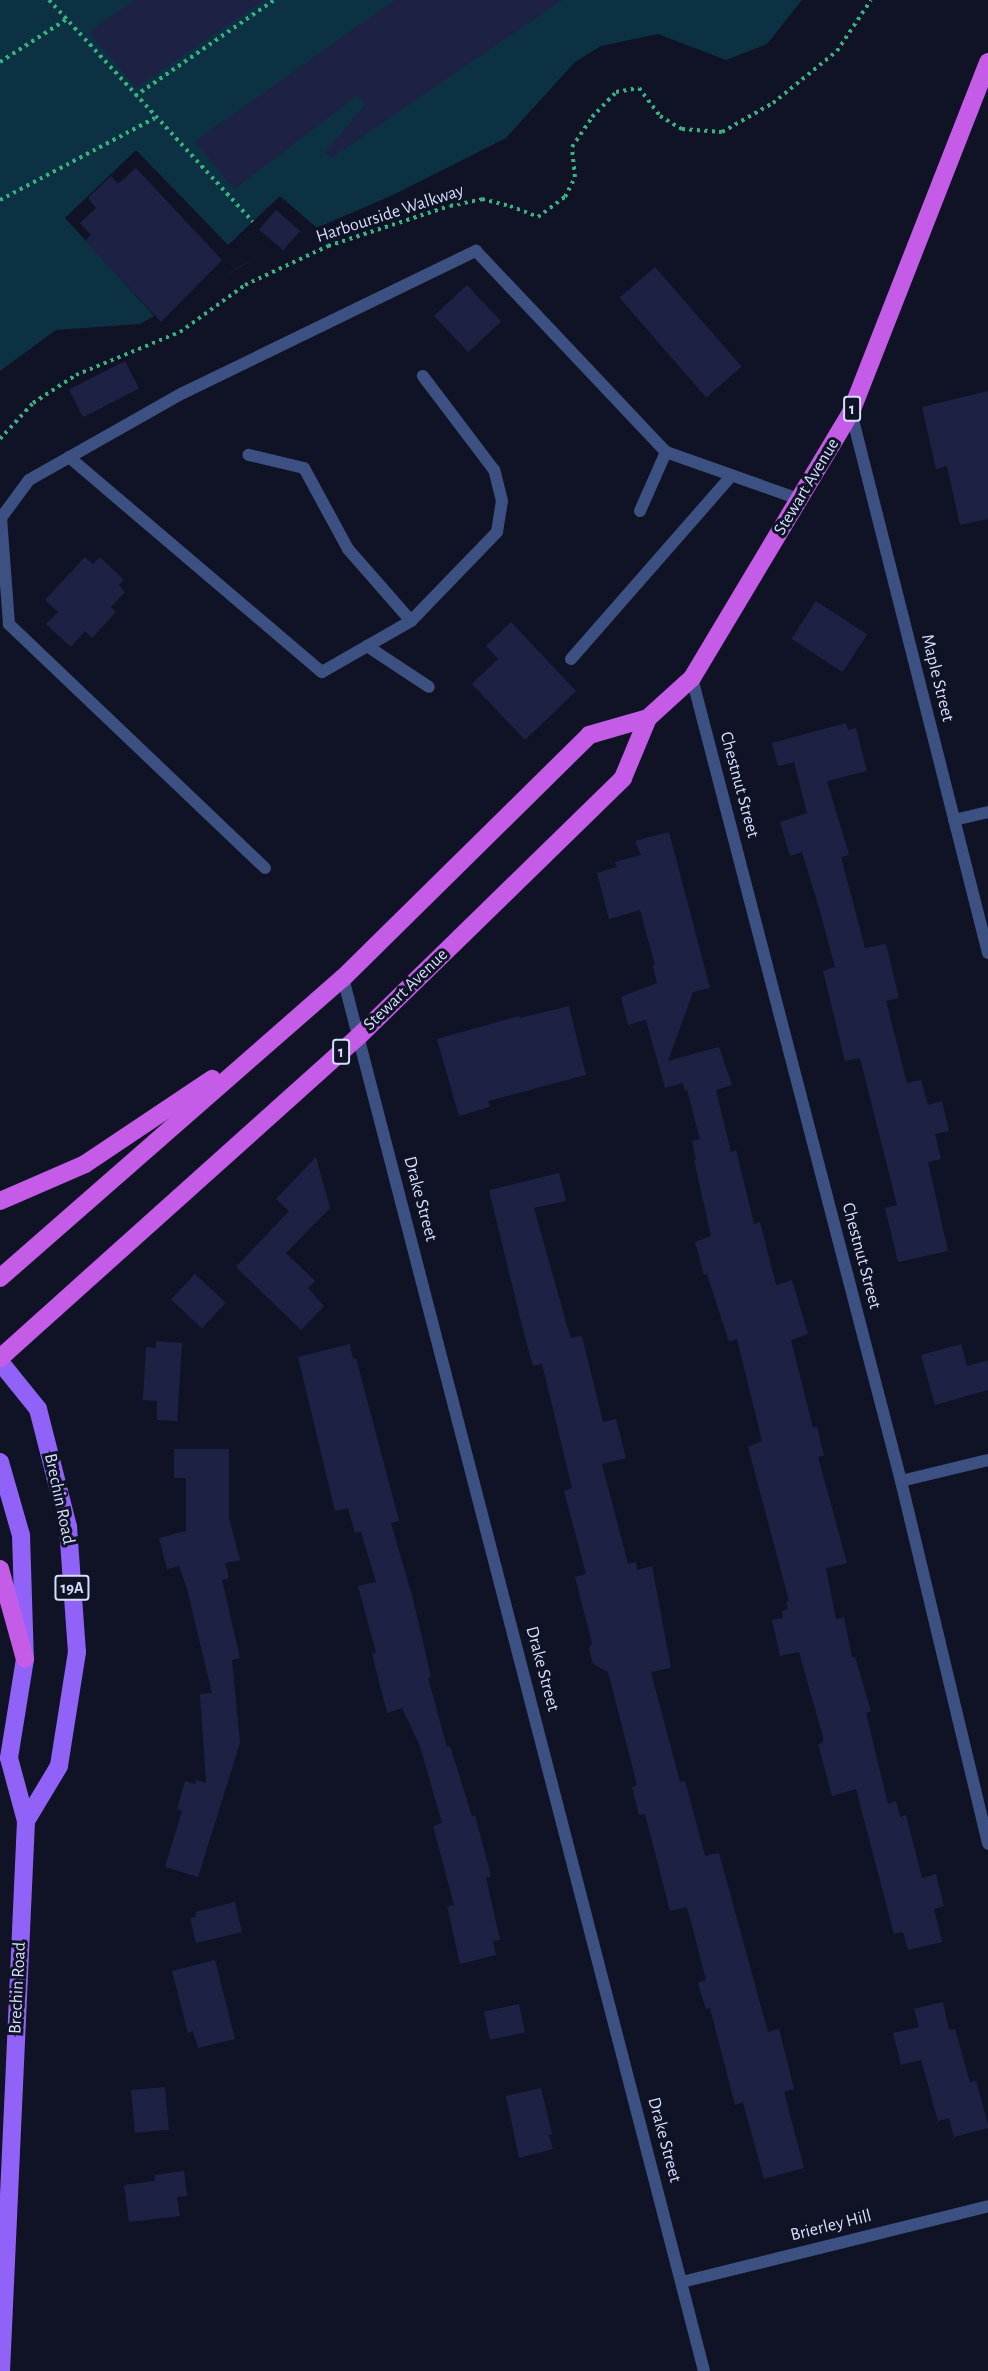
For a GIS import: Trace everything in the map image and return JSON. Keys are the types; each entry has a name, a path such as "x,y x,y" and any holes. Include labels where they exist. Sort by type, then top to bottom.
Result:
{"highway":[{"name":"Stewart Avenue","path":"0,1360 359,1036 622,778 648,718 692,678 851,412 988,62"},
{"name":"Stewart Avenue","path":"0,1278 343,978 589,735 648,718"},
{"path":"0,1201 86,1164 271,1040"},
{"path":"0,1569 25,1659"}],"main road":[{"name":"Brechin Road","path":"0,1360 38,1409 68,1527 76,1652 59,1766 26,1821"},
{"name":"Brechin Road","path":"0,1462 21,1535 25,1659 9,1758 26,1821 1,2371"}],"street":[{"path":"265,868 9,624 0,518 29,480 183,393 476,251 666,452 799,499"},
{"path":"69,457 322,672 411,621 497,532 502,501 494,470 423,376"},
{"name":"Maple Street","path":"851,412 988,953"},
{"path":"640,510 666,452"},
{"path":"249,455 304,468 348,549 411,621"},
{"path":"571,659 732,475"},
{"path":"367,646 429,687"},
{"name":"Chestnut Street","path":"692,678 901,1481 988,1844"},
{"path":"954,820 988,812"},
{"name":"Drake Street","path":"343,978 704,2371"},
{"path":"901,1481 988,1460"},
{"name":"Brierley Hill","path":"682,2282 988,2206"}],"path":[{"path":"49,0 253,222"},
{"path":"135,96 274,0"},
{"name":"Harbourside Walkway","path":"0,439 33,403 76,375 180,332 245,285 328,246 450,206 482,200 510,206 538,216 565,197 575,177 572,147 592,117 616,92 639,88 660,116 682,129 722,132 773,103 837,51 871,0"},
{"path":"0,62 67,19"},
{"path":"0,200 155,118"}],"water":[{"path":"0,0 802,0 767,44 726,60 658,34 601,46 575,62 506,138 395,194 282,243 140,324 56,330 0,371"}],"pier":[{"path":"136,150 228,245 280,196 317,228 240,266 156,318 65,218"}],"building":[{"path":"134,0 264,0 136,88 89,32"},
{"path":"395,0 562,0 331,158 325,152 365,105 357,96 234,189 195,141"},
{"path":"136,168 222,260 161,322 85,241 91,235 80,223 96,208 88,198 111,176 118,184"},
{"path":"276,210 300,231 283,251 259,230"},
{"path":"655,267 742,367 706,397 620,298"},
{"path":"467,285 501,322 468,352 434,316"},
{"path":"125,361 139,389 83,417 69,390"},
{"path":"988,391 988,519 960,525 947,466 936,469 922,407"},
{"path":"85,557 93,564 100,557 124,580 119,585 125,592 111,607 116,612 92,638 85,631 71,647 46,624 58,612 45,600"},
{"path":"816,601 867,634 843,672 791,639"},
{"path":"511,622 576,691 525,740 472,684 498,659 486,646"},
{"path":"846,723 848,730 856,728 867,771 827,781 849,855 841,857 865,948 886,944 899,998 886,1001 907,1083 921,1080 928,1105 942,1101 949,1131 935,1134 941,1159 928,1162 948,1251 898,1262 885,1208 897,1205 860,1058 845,1061 823,971 835,967 819,908 802,852 790,856 780,822 807,813 794,762 778,766 772,743"},
{"path":"669,832 710,988 693,992 668,1061 719,1047 732,1085 716,1090 731,1152 736,1150 754,1224 760,1222 776,1285 792,1280 808,1334 791,1340 813,1428 817,1427 824,1456 818,1457 847,1563 826,1568 836,1619 844,1617 852,1657 855,1657 871,1711 866,1713 888,1804 896,1801 900,1817 906,1815 922,1878 936,1874 944,1906 934,1909 942,1942 908,1950 903,1932 894,1934 856,1789 832,1796 818,1744 823,1743 823,1737 799,1652 780,1656 772,1620 783,1618 782,1611 788,1609 786,1602 789,1601 748,1447 762,1441 737,1339 729,1342 707,1274 704,1275 695,1242 711,1236 694,1160 696,1160 692,1141 700,1139 687,1090 685,1091 683,1083 665,1088 646,1020 628,1025 621,997 657,983 653,966 655,965 640,910 609,919 597,873 617,867 615,862 641,855 635,841"},
{"path":"569,1006 586,1075 488,1101 490,1107 459,1116 437,1039 519,1016 520,1018"},
{"path":"316,1157 330,1208 286,1253 315,1281 308,1288 324,1306 301,1330 236,1267 289,1211 276,1199"},
{"path":"559,1173 566,1201 534,1208 569,1333 571,1338 582,1336 603,1422 616,1419 626,1458 602,1464 628,1564 636,1562 637,1570 652,1566 671,1668 651,1672 680,1782 685,1781 705,1856 719,1853 768,2032 779,2029 794,2089 784,2092 804,2168 764,2179 743,2102 735,2105 710,2008 706,2009 698,1983 706,1980 687,1907 670,1911 645,1814 639,1815 632,1787 637,1785 608,1672 593,1664 589,1648 592,1643 575,1577 586,1574 564,1491 572,1488 542,1364 533,1366 489,1190"},
{"path":"195,1274 226,1303 202,1328 171,1300"},
{"path":"156,1341 182,1343 177,1421 157,1420 157,1401 143,1400 146,1347 156,1348"},
{"path":"350,1344 353,1359 356,1358 399,1521 391,1523 413,1599 431,1677 428,1678 447,1747 450,1746 472,1816 475,1815 491,1876 486,1878 500,1940 493,1941 496,1955 460,1964 447,1906 454,1905 433,1826 442,1823 420,1746 402,1708 387,1713 372,1654 376,1653 358,1586 376,1582 361,1532 355,1533 348,1508 335,1511 298,1357"},
{"path":"961,1344 967,1366 988,1360 988,1390 935,1405 921,1355"},
{"path":"174,1449 229,1449 229,1518 240,1560 225,1563 229,1578 222,1580 240,1658 232,1660 240,1743 198,1877 165,1867 182,1811 177,1809 185,1781 195,1784 196,1780 206,1783 200,1694 212,1693 187,1589 179,1566 167,1569 159,1538 186,1531 186,1478 174,1478"},
{"path":"235,1902 242,1932 196,1943 190,1918 196,1917 195,1912"},
{"path":"215,1960 235,2039 198,2048 193,2031 188,2033 172,1971"},
{"path":"943,2002 949,2030 955,2029 970,2082 976,2081 988,2125 988,2128 954,2137 949,2118 938,2121 921,2060 901,2065 893,2033 919,2027 914,2009"},
{"path":"519,2004 525,2032 490,2040 484,2011"},
{"path":"165,2087 169,2130 135,2133 131,2090"},
{"path":"541,2088 552,2134 549,2135 553,2149 519,2158 506,2096"},
{"path":"184,2171 187,2196 177,2197 180,2216 129,2222 124,2185 155,2181 155,2175"}]}
